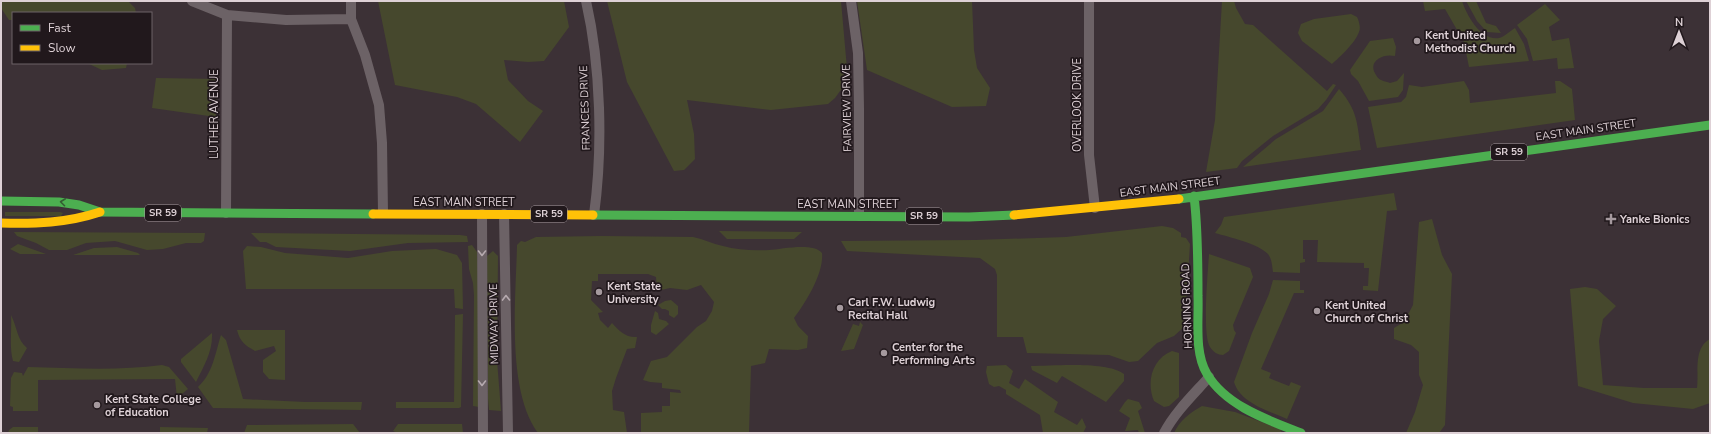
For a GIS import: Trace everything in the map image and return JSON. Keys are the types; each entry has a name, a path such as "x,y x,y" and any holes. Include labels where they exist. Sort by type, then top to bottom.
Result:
{"main road":[{"name":"EAST MAIN STREET","path":"1,201 59,202 80,205 100,212 226,214 594,214 969,217 1095,208 1194,196 1710,125"},
{"name":"HORNING ROAD","path":"1194,196 1199,345 1202,363 1209,377 1227,395 1241,405 1300,433"},
{"name":"EAST MAIN STREET","path":"1,223 60,223 80,220 100,212"}],"street":[{"path":"192,1 227,15 286,20 350,19"},
{"path":"351,1 350,19 365,55 379,105 382,142 383,214"},
{"name":"FRANCES DRIVE","path":"586,1 593,31 598,97 599,142 594,214"},
{"name":"FAIRVIEW DRIVE","path":"852,1 858,53 860,108 858,216"},
{"name":"OVERLOOK DRIVE","path":"1089,1 1089,155 1095,208"},
{"name":"LUTHER AVENUE","path":"226,214 227,15"},
{"name":"MIDWAY DRIVE","path":"482,214 482,433"},
{"name":"MIDWAY DRIVE","path":"504,214 508,433"},
{"path":"1164,433 1180,408 1209,377"}],"green space":[{"path":"1,1 128,1 135,8 136,12 12,12 12,20 9,20 1,8"},
{"path":"378,1 564,1 569,27 544,61 528,62 504,60 508,80 528,101 543,111 520,142 476,104 457,97 395,85"},
{"path":"607,1 841,1 848,80 835,98 828,104 771,110 687,100 694,134 695,159 684,170 674,171 627,82"},
{"path":"857,1 972,1 974,50 977,68 990,88 986,106 952,107 867,70"},
{"path":"1222,1 1234,1 1236,8 1245,24 1253,25 1327,91 1333,84 1336,85 1318,109 1273,136 1242,161 1237,168 1206,172 1215,120"},
{"path":"1423,1 1462,1 1471,20 1481,32 1492,38 1499,38 1515,28 1524,44 1529,61 1469,67 1464,42 1445,9 1425,11"},
{"path":"1466,1 1476,1 1486,23 1496,26 1501,33 1487,32 1477,21"},
{"path":"1545,4 1560,20 1549,27 1552,41 1569,38 1574,68 1558,69 1557,58 1533,61 1527,39 1517,25"},
{"path":"1351,14 1357,17 1360,30 1351,45 1332,64 1302,41 1298,33 1301,24 1314,19"},
{"path":"1393,38 1396,47 1395,56 1390,55 1381,57 1373,66 1376,75 1379,78 1390,83 1397,81 1404,73 1403,90 1398,97 1369,101 1358,81 1351,74 1350,70 1370,41"},
{"path":"89,64 127,64 126,68 102,70"},
{"path":"156,78 218,79 216,117 152,108"},
{"path":"1464,81 1469,90 1470,103 1556,93 1555,81 1560,81 1572,89 1575,120 1377,148 1368,107 1401,102 1406,97 1409,85 1422,87"},
{"path":"1339,89 1350,104 1356,118 1361,150 1243,167 1276,139 1323,111"},
{"path":"1394,193 1397,210 1387,211 1378,291 1363,290 1363,286 1368,286 1369,268 1364,268 1364,263 1317,262 1318,240 1303,240 1303,259 1305,259 1305,262 1300,263 1300,273 1273,272 1270,258 1264,250 1243,241 1215,233 1221,225 1224,217"},
{"path":"5,212 63,213 61,216 5,216"},
{"path":"1432,219 1442,255 1452,274 1445,425 1439,433 1406,433 1415,412 1423,385 1419,375 1419,352 1411,345 1394,339 1394,328 1404,322 1413,305 1419,222"},
{"path":"1162,226 1173,228 1181,233 1181,237 1186,238 1190,244 1185,326 1174,336 1157,343 1138,361 1129,362 1109,355 1027,353 1023,337 997,337 997,275 995,269 980,258 847,251 841,241 975,240 1066,237"},
{"path":"719,231 802,232 794,239 727,239"},
{"path":"14,232 205,233 204,241 201,243 186,243 163,249 147,250 115,241 86,243 67,250 49,250 36,243 17,236"},
{"path":"251,233 460,235 467,236 468,242 408,243 350,251 276,247 266,242 260,242"},
{"path":"536,237 693,237 719,245 740,249 769,250 805,247 818,250 822,253 822,261 817,278 809,296 794,318 798,326 808,336 807,348 798,350 769,349 765,363 751,366 749,433 641,433 641,413 662,412 662,406 670,406 670,392 681,393 680,390 662,388 662,383 643,380 651,361 667,357 697,327 706,321 712,311 714,302 701,285 687,290 670,288 657,291 656,277 648,274 598,274 598,281 592,281 591,300 603,312 598,313 600,320 608,328 612,323 626,335 637,337 635,348 627,349 612,391 613,410 624,412 627,433 538,433 528,415 521,393 517,369 515,316 517,245 521,241 525,242"},
{"path":"18,244 46,254 20,254 10,249"},
{"path":"472,245 477,252 478,263 479,407 473,406 474,295 473,283 469,269 468,246"},
{"path":"247,246 261,247 285,253 348,258 392,251 436,249 457,255 462,263 463,309 455,308 454,289 246,289 243,251"},
{"path":"117,247 138,253 140,255 73,255 94,248"},
{"path":"493,251 498,256 497,360 501,411 489,410 488,399 487,256"},
{"path":"1209,254 1250,268 1253,277 1233,325 1236,333 1229,351 1223,355 1217,354 1210,347 1206,330"},
{"path":"1273,280 1300,281 1300,290 1304,290 1304,293 1294,293 1261,369 1271,373 1269,378 1289,386 1291,382 1301,386 1287,419 1249,401 1242,396 1234,382 1252,333 1269,294"},
{"path":"1585,287 1597,289 1616,306 1603,319 1599,341 1603,385 1644,388 1697,388 1699,355 1701,348 1710,339 1710,403 1693,409 1633,403 1578,386 1570,289"},
{"path":"671,300 678,306 678,314 674,318 669,315 669,311 662,309 658,305 665,301"},
{"path":"655,311 658,313 659,319 666,321 669,324 656,335 651,332 651,325"},
{"path":"463,314 461,407 396,408 396,402 454,402 455,315"},
{"path":"11,315 19,337 27,348 19,362 13,361 12,356"},
{"path":"860,322 863,325 854,349 841,351 853,324 859,326"},
{"path":"237,330 285,330 285,380 269,379 263,372 263,360 276,351 274,346 255,351 243,343"},
{"path":"212,333 211,346 205,364 196,382 181,362 181,359"},
{"path":"221,335 226,340 243,399 305,402 362,402 361,410 213,408 198,387 207,376"},
{"path":"1172,351 1179,353 1179,397 1169,406 1164,407 1154,401 1151,386 1152,372 1155,365 1165,355"},
{"path":"162,365 169,367 188,389 177,398 175,379 38,380 38,411 13,411 13,407 10,406 11,378 14,372 22,373 23,376 28,367 112,369"},
{"path":"1006,365 1013,371 1009,383 1019,389 1025,379 1058,402 1054,412 1077,425 1082,418 1086,427 1083,433 1043,433 1040,415 1006,394 1006,390 999,386 994,387 989,384 986,372 987,366"},
{"path":"1079,365 1105,367 1124,374 1124,381 1106,402 1062,376 1057,383 1032,370 1031,366"},
{"path":"1128,399 1139,402 1142,408 1138,411 1145,433 1139,433 1138,430 1125,431 1130,418 1119,411"},
{"path":"1202,406 1235,412 1280,429 1282,433 1174,433 1186,417"},
{"path":"353,424 360,433 244,433 247,425"},
{"path":"398,424 462,424 463,433 398,433 393,431"},
{"path":"13,427 38,427 38,433 8,433"},
{"path":"160,427 208,428 207,433 160,433"}],"traffic: fast":[{"path":"1179,199 1710,125"},
{"path":"1194,196 1198,246 1198,336 1200,356 1203,366 1215,385 1236,403 1249,411 1301,433"},
{"path":"1,201 59,202 79,205 100,212 373,214"},
{"path":"593,215 969,217 1014,215"}],"traffic: slow":[{"path":"1014,215 1179,199"},
{"path":"1,223 63,221 100,212"},
{"path":"373,214 593,215"}],"place":[{"name":"Kent United Methodist Church","path":"1417,41"},
{"name":"Yanke Bionics","path":"1611,219"},
{"name":"Kent State University","path":"599,292"},
{"name":"Carl F.W. Ludwig Recital Hall","path":"840,308"},
{"name":"Kent United Church of Christ","path":"1317,311"},
{"name":"Center for the Performing Arts","path":"884,353"},
{"name":"Kent State College of Education","path":"97,405"}]}
